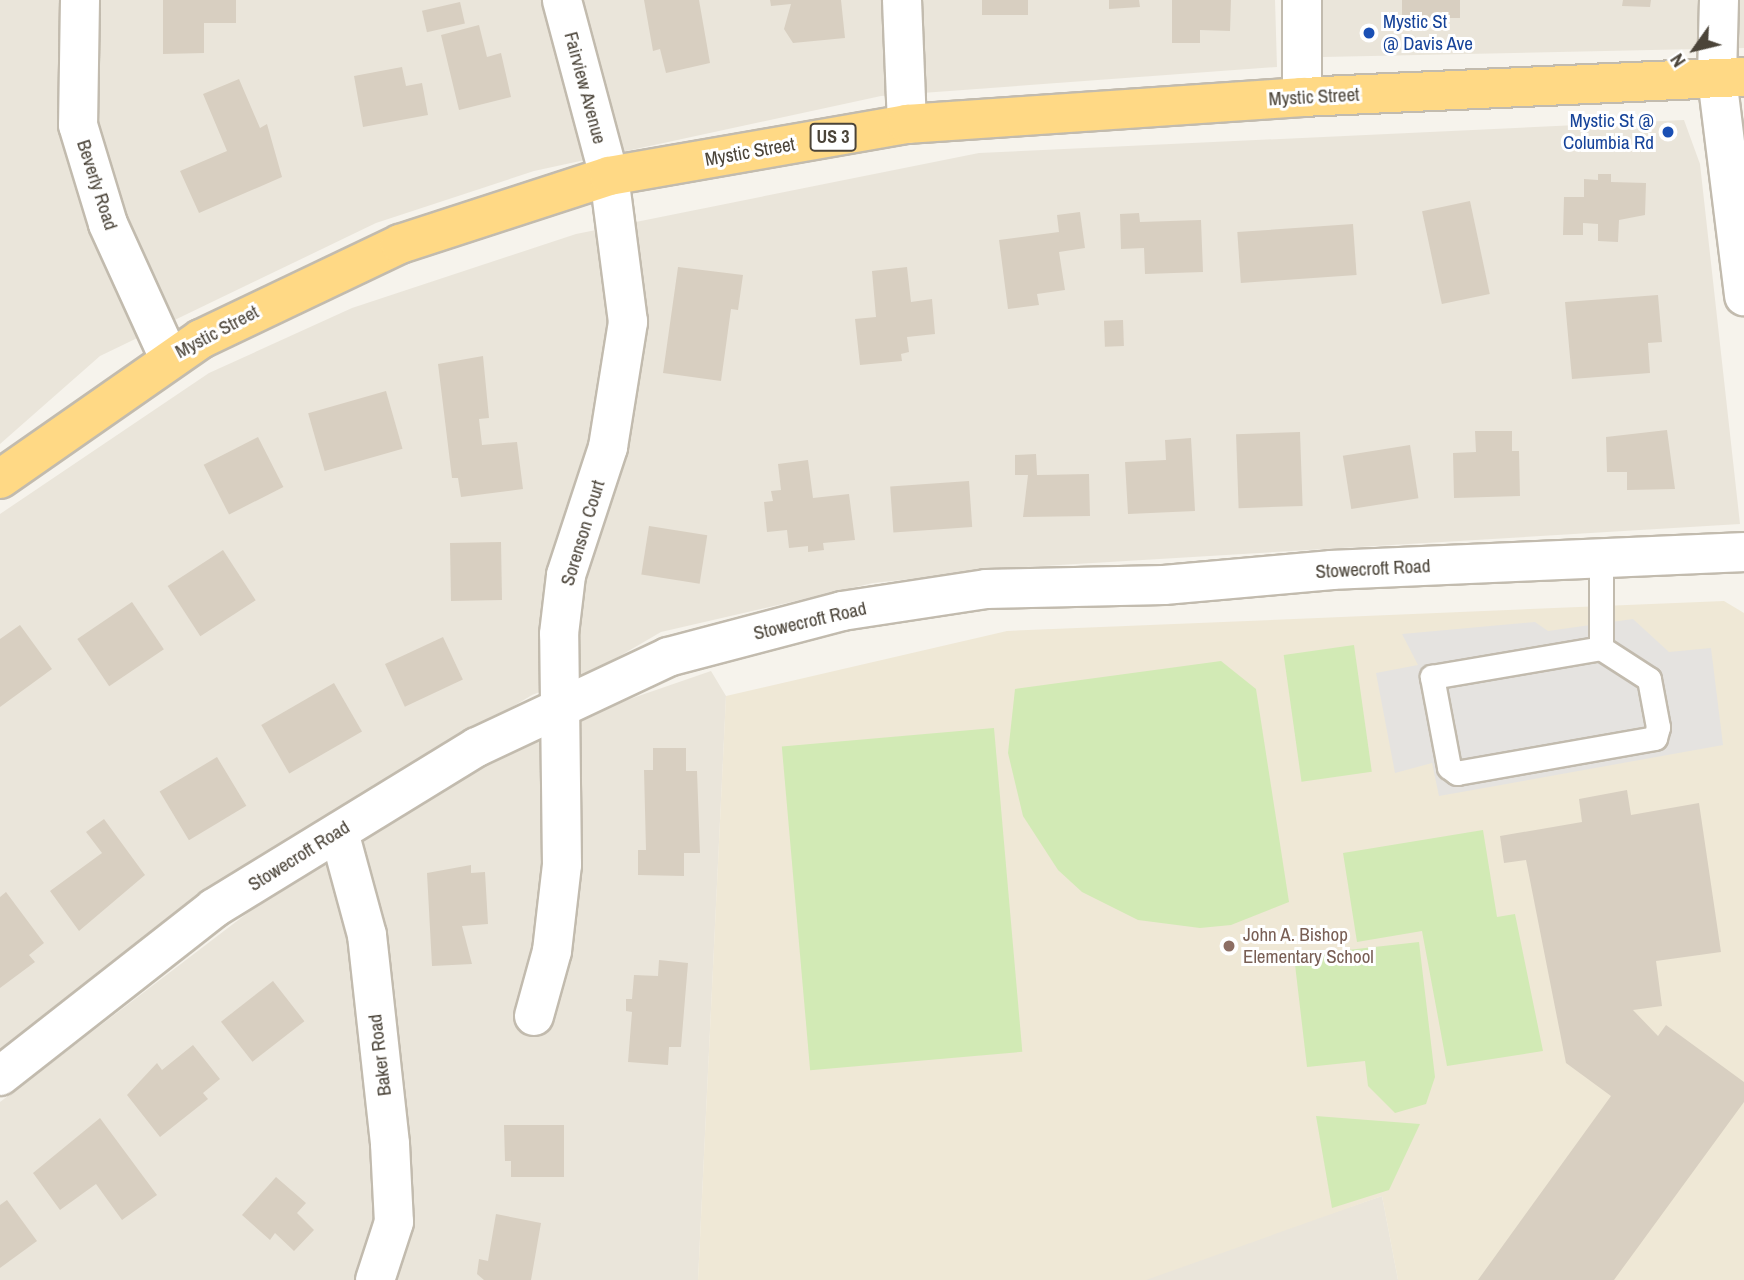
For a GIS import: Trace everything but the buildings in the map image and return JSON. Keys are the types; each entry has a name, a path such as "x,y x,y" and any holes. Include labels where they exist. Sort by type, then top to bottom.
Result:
{"highway":[{"name":"Mystic Street","path":"0,479 169,358 400,244 609,176 907,124 1302,97 1730,78"}],"street":[{"name":"Beverly Road","path":"80,0 78,125 108,224 169,358"},
{"name":"Fairview Avenue","path":"562,0 609,176"},
{"path":"902,0 907,124"},
{"path":"1302,0 1302,97"},
{"path":"1719,0 1730,78 1744,296"},
{"name":"Sorenson Court","path":"534,1016 552,951 562,865 559,634 566,575 608,447 628,322 609,176"},
{"name":"Stowecroft Road","path":"0,1076 214,908 477,747 668,657 842,611 986,589 1164,585 1332,570 1744,551"},
{"name":"Baker Road","path":"339,832 367,935 390,1144 394,1222 374,1280"}],"lane":[{"path":"1601,559 1601,648"},
{"path":"1601,648 1649,679 1655,738 1457,773 1449,767 1432,677 1601,648"}],"shaded area":[{"path":"0,0 1275,0 1277,67 881,96 534,171 376,223 100,356 0,444"},
{"path":"1323,0 1744,0 1744,48 1323,57"},
{"path":"1684,120 1700,164 1740,524 1026,567 873,583 661,632 594,671 532,695 408,770 0,1050 0,514 209,373 352,308 576,234 979,153"},
{"name":"John A. Bishop Elementary School","path":"1724,601 1744,613 1744,1280 1398,1280 1382,1196 1146,1280 698,1280 726,696 1007,631"},
{"path":"1633,619 1669,652 1711,648 1723,745 1439,796 1432,763 1395,773 1376,673 1418,665 1402,634 1535,622 1548,631"},
{"path":"711,671 726,696 698,1280 0,1280 0,1102 300,873 473,773 598,710"},
{"path":"1382,1196 1398,1280 1136,1280"}],"green space":[{"path":"1354,645 1372,772 1302,782 1284,655"},
{"path":"1221,661 1256,689 1289,902 1231,925 1200,928 1138,920 1082,892 1058,870 1023,816 1008,753 1015,689"},
{"path":"994,728 1022,1052 810,1070 782,747"},
{"path":"1483,830 1497,917 1515,914 1543,1051 1447,1066 1422,931 1357,942 1343,853"},
{"path":"1419,942 1435,1077 1426,1104 1395,1113 1368,1086 1365,1061 1307,1067 1294,956"},
{"path":"1316,1116 1420,1124 1389,1190 1332,1208"}],"place":[{"name":"Mystic St @ Davis Ave","path":"1369,33"},
{"name":"Mystic St @ Columbia Rd","path":"1668,132"},
{"name":"John A. Bishop Elementary School","path":"1229,946"}]}
